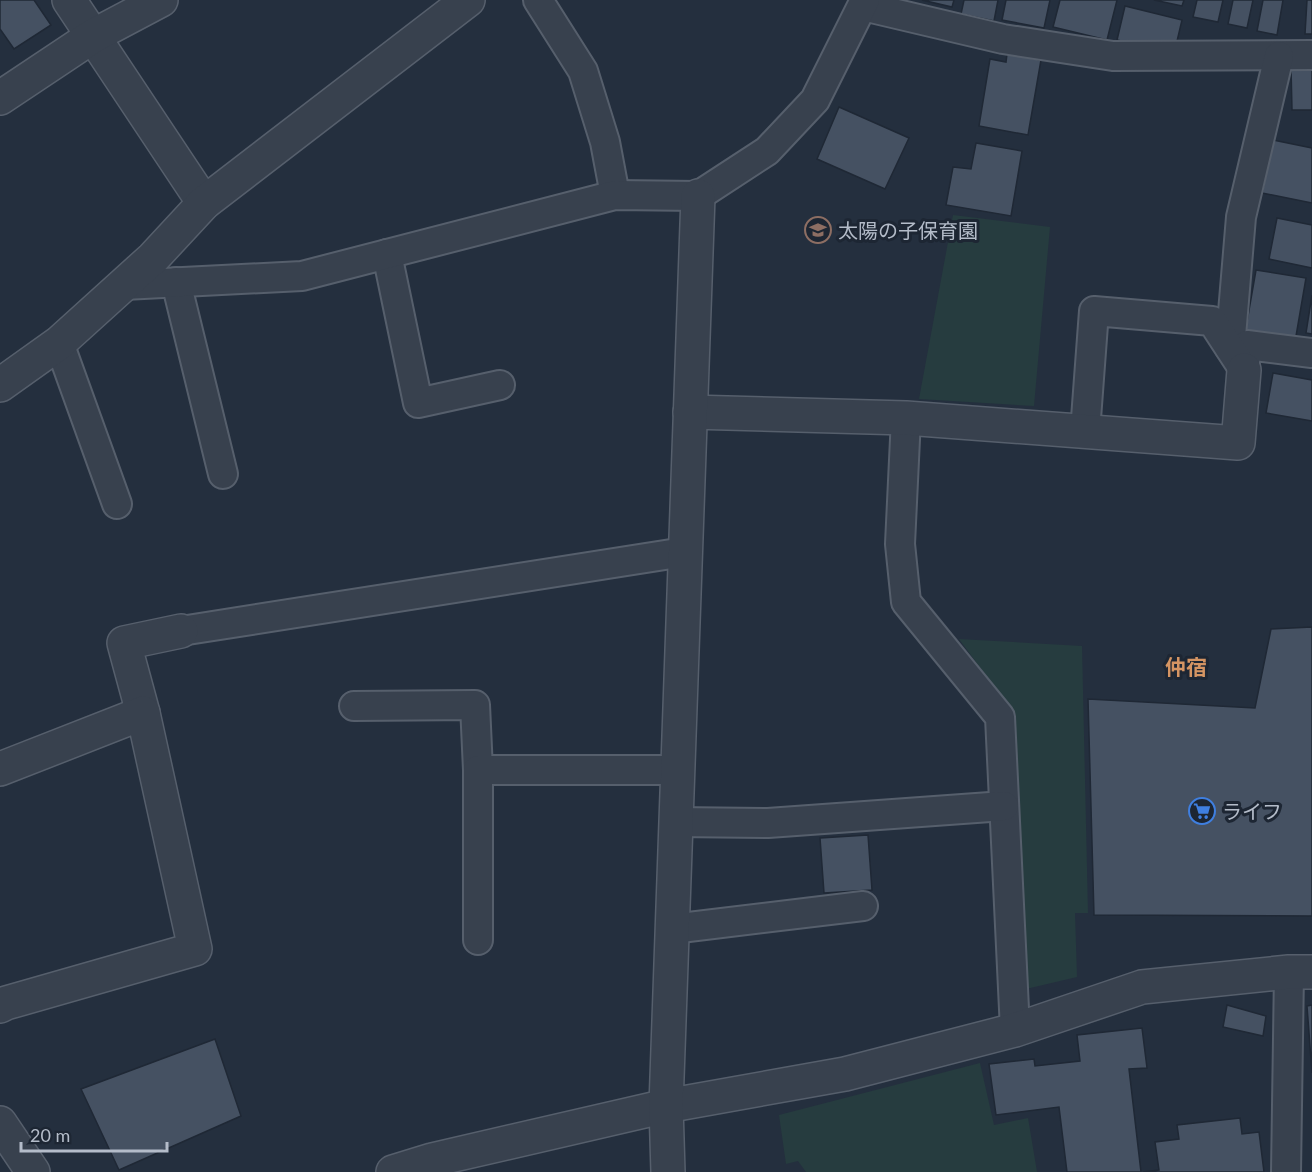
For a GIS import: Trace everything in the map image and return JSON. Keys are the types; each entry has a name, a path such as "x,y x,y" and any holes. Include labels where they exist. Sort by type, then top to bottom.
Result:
{"street":[{"path":"69,0 204,203"},
{"path":"0,98 93,36 161,0"},
{"path":"0,385 59,343 153,258 204,203 468,0"},
{"path":"669,1172 666,1106 698,195"},
{"path":"690,412 906,418 1238,443 1237,359"},
{"path":"0,1006 195,949 124,643 181,631"},
{"path":"0,769 142,713"},
{"path":"393,1172 433,1166 666,1106 845,1074 1015,1030 1142,987 1300,972"},
{"path":"0,1123 33,1172"}],"lane":[{"path":"538,0 583,71 604,142 615,195"},
{"path":"124,285 302,276 615,195 698,195 767,151 815,100 864,3 1003,39 1113,56 1312,55"},
{"path":"1237,359 1241,217 1279,56"},
{"path":"387,254 418,403 500,385"},
{"path":"176,282 223,474"},
{"path":"1085,432 1094,311 1212,321 1237,359"},
{"path":"59,343 117,504"},
{"path":"1237,359 1247,345 1312,353"},
{"path":"906,418 900,544 906,602 1000,717 1015,1030"},
{"path":"181,631 684,552"},
{"path":"354,706 475,705 478,770 478,940"},
{"path":"478,770 677,770"},
{"path":"675,822 768,823 1004,806"},
{"path":"672,929 863,906"},
{"path":"1286,1172 1300,972"}],"green space":[{"path":"953,215 1050,227 1034,406 919,399"},
{"path":"959,639 1082,646 1088,913 1075,913 1077,977 1026,989 1013,712"},
{"path":"980,1063 994,1125 1028,1118 1037,1172 806,1172 798,1161 786,1164 779,1115"}],"building":[{"path":"0,0 34,0 51,25 14,49 0,29"},
{"path":"922,0 954,0 952,7"},
{"path":"964,0 998,0 994,21 961,14"},
{"path":"1006,0 1050,0 1044,28 1002,20"},
{"path":"1060,0 1117,0 1107,40 1053,27"},
{"path":"1154,0 1184,0 1182,6"},
{"path":"1197,0 1223,0 1218,22 1193,17"},
{"path":"1233,0 1253,0 1247,28 1228,24"},
{"path":"1263,0 1283,0 1277,35 1257,31"},
{"path":"1307,0 1312,0 1312,34 1305,34"},
{"path":"1125,6 1182,20 1174,54 1117,40"},
{"path":"1007,54 1041,60 1028,135 979,126 990,59 1006,62"},
{"path":"1291,68 1312,68 1312,110 1292,110"},
{"path":"839,107 909,138 885,189 817,159"},
{"path":"1273,140 1312,148 1312,203 1262,193"},
{"path":"976,143 1022,151 1011,216 946,205 953,167 971,169"},
{"path":"1277,218 1312,225 1312,268 1269,259"},
{"path":"1256,270 1306,278 1295,342 1245,333"},
{"path":"1312,295 1312,334 1306,333"},
{"path":"1273,373 1312,380 1312,421 1266,413"},
{"name":"ライフ","path":"1312,627 1312,916 1094,915 1088,699 1255,708 1271,629"},
{"path":"868,835 872,890 824,893 820,838"},
{"path":"1227,1005 1266,1016 1263,1036 1223,1027"},
{"path":"1312,1005 1312,1073 1307,1006"},
{"path":"1142,1028 1147,1068 1129,1069 1141,1172 1067,1172 1059,1107 996,1115 989,1064 1034,1059 1035,1066 1080,1061 1077,1035"},
{"path":"215,1039 241,1116 119,1170 81,1089"},
{"path":"1240,1118 1242,1134 1259,1132 1264,1172 1143,1172 1159,1170 1155,1142 1179,1139 1177,1125"}],"place":[{"name":"太陽の子保育園","path":"818,230"},
{"name":"ライフ","path":"1202,811"}],"district":[{"name":"仲宿","path":"1186,666"}]}
